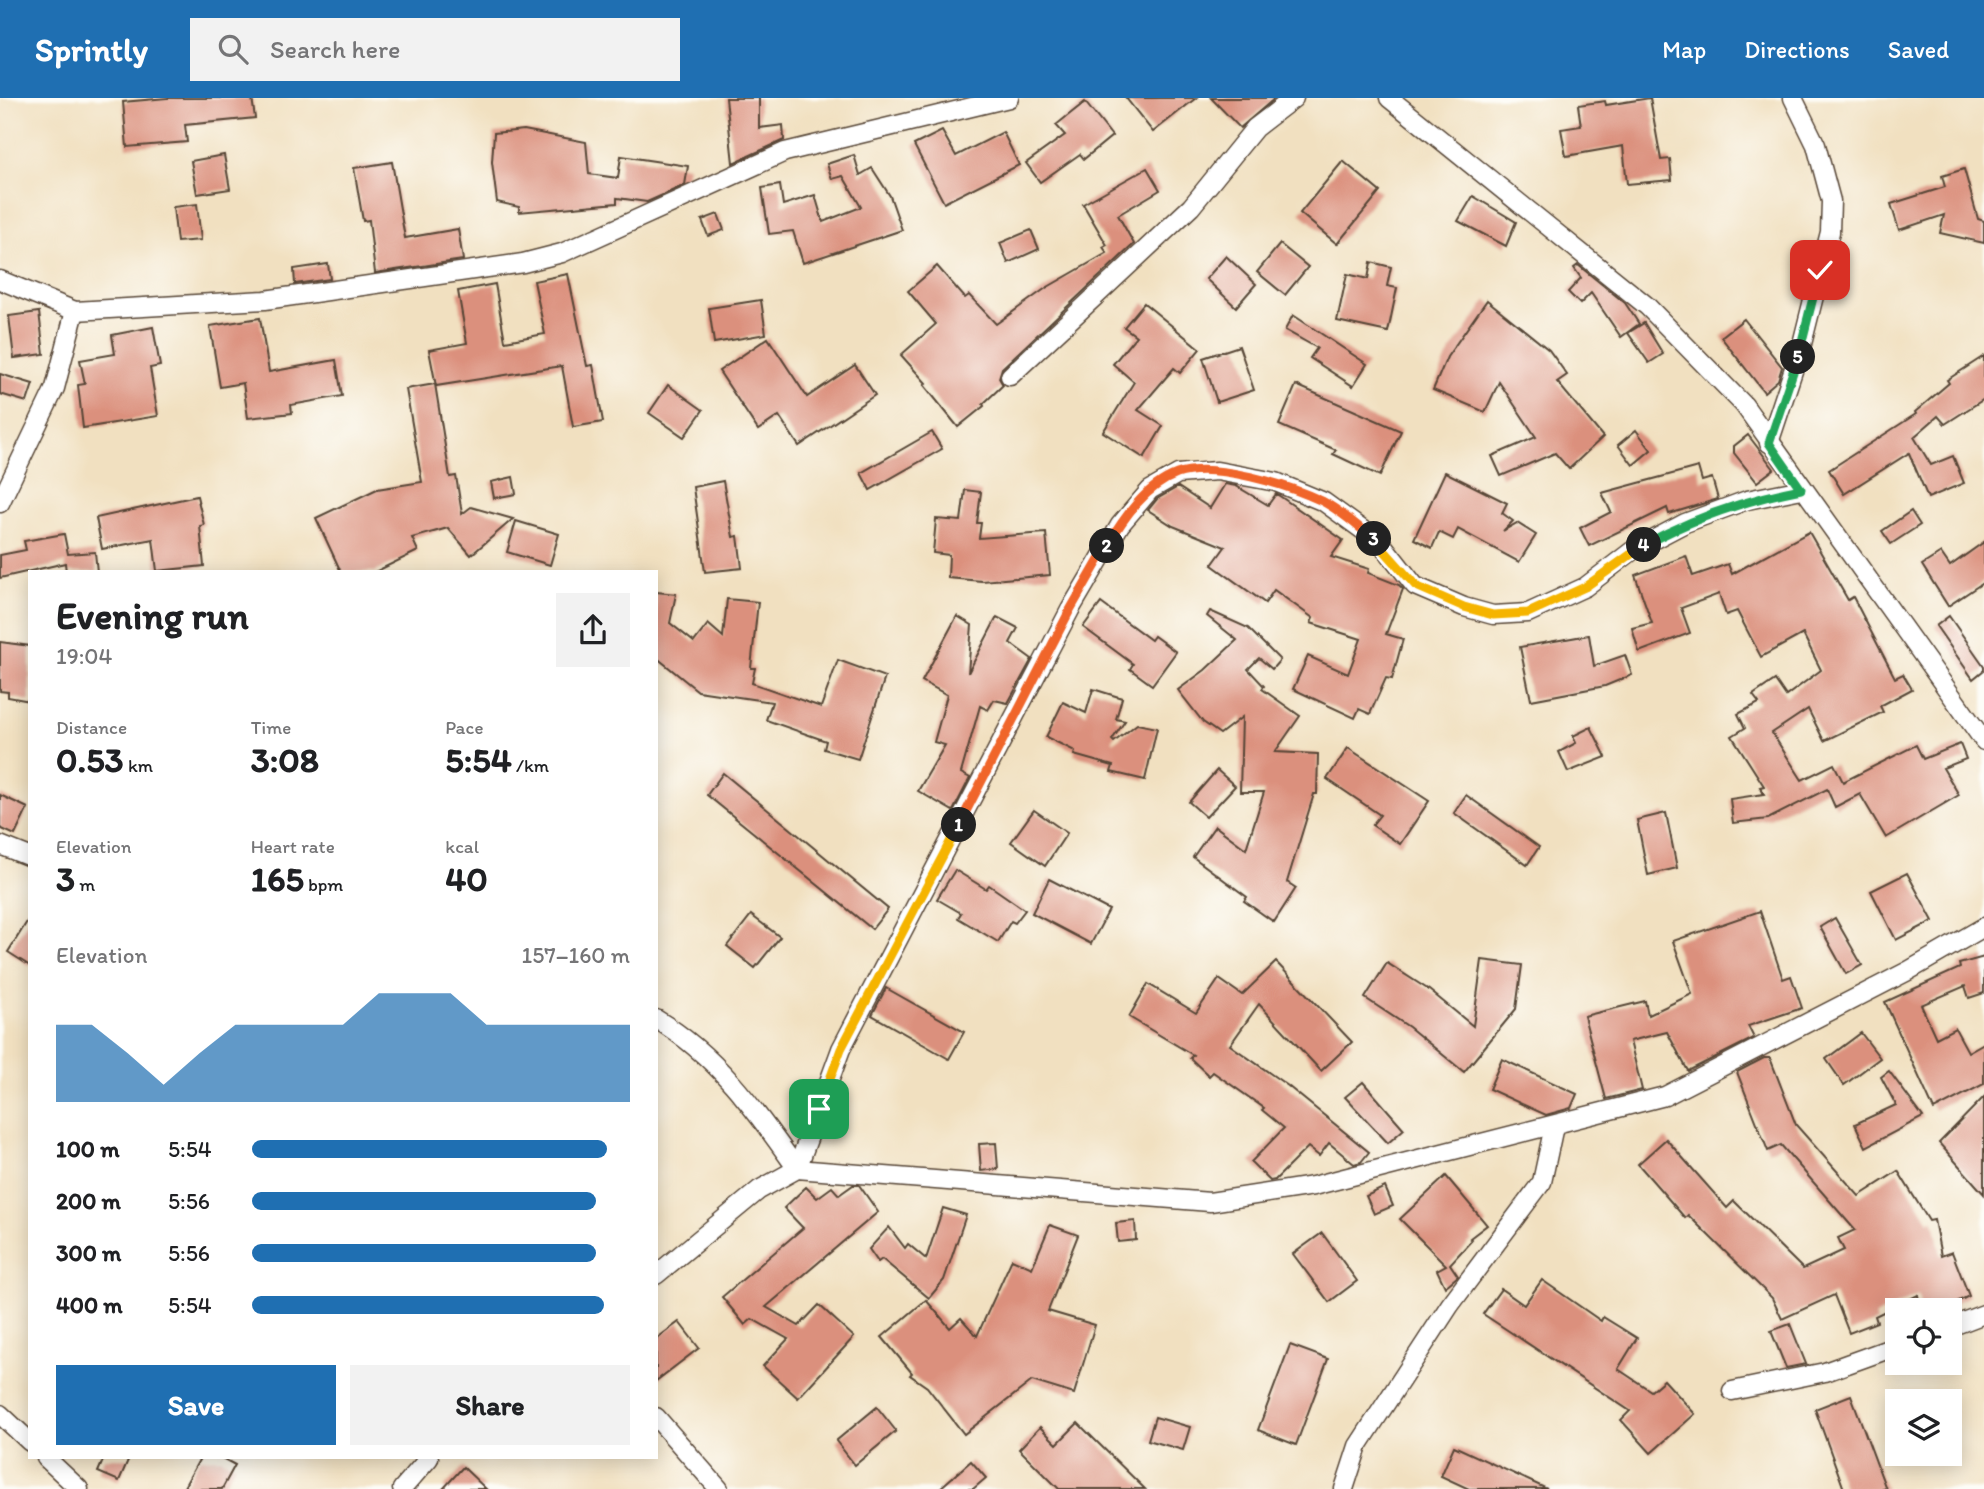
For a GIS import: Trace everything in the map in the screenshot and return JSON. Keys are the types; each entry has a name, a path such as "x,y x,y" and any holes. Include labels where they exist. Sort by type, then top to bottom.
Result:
{"street":[{"path":"0,280 75,311 265,300 523,263 562,253 785,152 1009,98"},
{"path":"1010,376 1191,207 1255,128 1294,98"},
{"path":"1389,98 1647,306 1744,405 1801,489 1984,741"},
{"path":"1769,443 1802,344 1830,232 1831,201 1816,145 1793,98"},
{"path":"0,503 55,388 75,311"},
{"path":"797,1169 841,1049 1070,610 1120,525 1150,490 1178,474 1217,471 1276,482 1324,502 1382,544 1416,586 1464,607 1493,615 1528,613 1585,587 1632,551 1685,523 1747,500 1801,489"},
{"path":"0,845 28,856"},
{"path":"658,1273 759,1190 797,1169 1210,1202 1312,1186 1554,1126 1665,1096 1908,971 1984,927"},
{"path":"658,1020 682,1035 718,1065 757,1111 797,1169"},
{"path":"1344,1489 1358,1446 1450,1305 1542,1182 1554,1126"},
{"path":"1962,1322 1984,1314"},
{"path":"1732,1391 1825,1372 1885,1350"},
{"path":"0,1414 28,1440"},
{"path":"658,1419 719,1489"},
{"path":"47,1459 79,1489"},
{"path":"408,1487 428,1459"}],"building":[{"path":"167,98 252,98 255,118 185,125 187,142 127,147 123,102"},
{"path":"726,98 759,98 759,128 783,125 784,140 733,163"},
{"path":"1126,98 1196,98 1153,132"},
{"path":"1211,98 1275,98 1240,128"},
{"path":"1650,98 1661,160 1670,159 1672,180 1627,184 1623,146 1566,156 1561,129 1581,126 1578,105 1605,101 1606,105"},
{"path":"1085,102 1112,136 1084,159 1080,154 1040,182 1026,163 1065,135 1056,125"},
{"path":"524,130 586,142 589,174 618,178 621,156 688,166 685,185 647,202 617,198 617,203 519,212 519,207 497,202 492,162 494,133"},
{"path":"942,131 956,156 1003,132 1019,165 944,203 914,145"},
{"path":"224,155 230,189 197,194 191,161"},
{"path":"854,155 860,175 872,168 890,196 902,230 803,263 793,231 769,234 762,188 780,185 783,205 815,195 823,222 861,207 843,176 832,179 827,164"},
{"path":"1343,161 1380,192 1337,244 1300,213"},
{"path":"392,162 405,238 458,229 463,260 375,273 369,220 363,221 354,168"},
{"path":"1147,168 1160,190 1118,215 1134,244 1002,368 999,378 1003,385 984,406 958,427 924,385 926,383 901,355 936,324 908,291 937,266 965,298 969,295 996,324 1046,288 1107,253 1103,247 1107,245 1083,204"},
{"path":"1964,169 1978,219 1984,221 1984,243 1940,233 1944,215 1899,230 1891,204 1945,187 1942,176"},
{"path":"1473,196 1516,222 1506,246 1458,221"},
{"path":"197,204 201,240 177,242 173,207"},
{"path":"718,214 724,230 708,236 702,220"},
{"path":"1031,230 1039,249 1008,263 1000,243"},
{"path":"1280,244 1308,267 1285,295 1257,272"},
{"path":"1226,256 1256,284 1236,307 1206,279"},
{"path":"1371,262 1391,267 1387,286 1397,288 1388,332 1337,321 1347,274 1368,279"},
{"path":"328,264 330,279 295,284 294,269"},
{"path":"1578,265 1625,303 1639,324 1621,337 1591,293 1580,304 1568,292 1581,278 1574,268"},
{"path":"568,274 587,366 593,365 603,422 573,427 562,366 436,386 429,350 467,343 458,291 495,284 505,341 545,334 534,281"},
{"path":"761,300 766,334 714,343 709,308"},
{"path":"1487,300 1549,350 1567,375 1557,382 1603,437 1569,469 1555,453 1501,476 1492,456 1536,437 1499,382 1485,412 1433,390 1447,357"},
{"path":"1144,303 1200,349 1180,373 1174,368 1138,410 1163,426 1144,458 1103,432 1134,382 1113,364 1136,336 1124,327"},
{"path":"39,312 44,354 14,358 9,316"},
{"path":"1293,315 1367,364 1353,386 1310,358 1317,348 1285,330"},
{"path":"260,318 269,372 336,360 342,396 291,405 292,413 248,418 243,383 220,387 210,326"},
{"path":"1744,319 1782,367 1778,380 1764,392 1721,337"},
{"path":"1644,323 1663,354 1649,363 1628,333"},
{"path":"153,327 160,366 150,368 158,416 83,428 78,385 85,384 80,360 115,354 112,335"},
{"path":"768,338 807,397 855,365 875,395 799,446 779,416 758,430 719,371"},
{"path":"1239,346 1254,390 1217,402 1203,358"},
{"path":"1984,356 1984,399 1945,424 1938,416 1914,437 1931,465 1953,456 1964,483 1928,498 1909,453 1844,494 1829,470 1916,414 1915,412 1949,383 1947,380"},
{"path":"0,374 33,384 27,402 0,394"},
{"path":"435,384 450,477 456,476 462,514 471,507 513,519 471,555 448,528 412,538 418,551 379,570 340,570 316,518 377,489 422,482 406,389"},
{"path":"668,385 703,410 684,437 649,413"},
{"path":"1296,385 1401,431 1380,476 1333,454 1336,450 1279,425"},
{"path":"1636,430 1651,450 1633,465 1618,445"},
{"path":"932,432 942,449 870,490 861,473"},
{"path":"1748,435 1774,469 1757,482 1734,453 1734,446"},
{"path":"1698,467 1702,481 1712,478 1718,499 1669,514 1667,508 1589,546 1580,528 1611,512 1602,493"},
{"path":"1445,472 1507,503 1502,513 1513,521 1503,531 1517,523 1536,535 1519,562 1458,529 1453,539 1439,532 1432,548 1414,539"},
{"path":"513,477 516,494 494,498 491,482"},
{"path":"723,481 733,537 738,536 742,568 705,572 693,487"},
{"path":"1225,484 1236,486 1268,505 1276,494 1343,540 1331,557 1369,569 1368,573 1403,589 1386,634 1403,639 1392,679 1386,678 1370,714 1359,709 1355,718 1293,689 1308,656 1348,674 1361,639 1311,623 1313,618 1274,590 1265,603 1212,565 1225,547 1173,526 1148,510 1157,499 1178,487 1210,508"},
{"path":"965,490 981,492 977,523 981,523 979,538 1046,533 1050,575 982,581 948,578 949,555 933,553 936,519 961,521"},
{"path":"197,496 204,525 200,526 204,566 157,570 153,539 102,549 96,518"},
{"path":"1911,511 1920,525 1891,544 1882,531"},
{"path":"516,521 559,534 550,565 507,552"},
{"path":"1809,532 1848,600 1853,597 1895,678 1903,674 1912,689 1880,706 1883,712 1824,741 1808,709 1772,733 1802,780 1834,764 1843,782 1916,745 1923,759 1960,744 1966,759 1943,768 1959,795 1886,838 1860,794 1835,807 1827,789 1768,819 1733,823 1730,799 1764,794 1760,787 1764,786 1732,736 1745,728 1738,714 1759,703 1753,695 1775,680 1786,696 1821,670 1803,634 1761,657 1737,611 1726,615 1719,594 1681,608 1690,633 1639,652 1632,628 1652,623 1635,575 1686,556 1693,576 1728,564 1732,574"},
{"path":"64,534 68,554 95,552 97,570 66,570 65,563 0,578 0,555 26,550 24,541"},
{"path":"1984,542 1984,582 1948,606 1922,565 1941,553 1950,566"},
{"path":"658,592 676,594 670,623 694,642 708,624 723,637 727,599 758,602 751,668 755,668 752,683 821,707 838,660 885,677 858,759 824,749 826,741 766,720 772,702 698,691 658,659"},
{"path":"1101,603 1151,640 1154,636 1176,652 1152,685 1130,669 1133,664 1083,627"},
{"path":"1210,611 1248,628 1280,660 1272,669 1259,658 1248,669 1264,686 1262,689 1300,716 1275,752 1318,754 1317,794 1314,794 1287,882 1296,888 1274,922 1244,901 1247,897 1193,857 1215,826 1246,849 1264,792 1240,792 1242,717 1220,734 1203,722 1178,690 1205,670 1237,640 1207,616"},
{"path":"957,616 972,625 968,673 997,617 1018,628 1010,643 1032,659 1008,703 994,700 988,710 980,706 961,773 970,778 953,811 918,791 945,745 934,742 947,695 922,681"},
{"path":"1949,616 1984,666 1984,670 1973,679 1936,626"},
{"path":"1589,635 1594,666 1625,655 1632,675 1605,686 1531,700 1520,647"},
{"path":"0,642 28,646 28,701 8,697 8,692 0,691"},
{"path":"1093,689 1122,698 1116,719 1125,721 1112,740 1114,742 1137,724 1157,728 1145,780 1111,772 1113,766 1074,755 1075,751 1046,737 1063,702 1086,713"},
{"path":"1591,727 1606,757 1568,772 1559,752 1576,743 1573,736"},
{"path":"1348,748 1429,801 1400,844 1372,825 1380,815 1327,779"},
{"path":"1217,770 1235,786 1206,817 1189,802"},
{"path":"723,773 888,909 872,929 707,795"},
{"path":"0,795 28,808 15,835 0,828"},
{"path":"1466,795 1539,847 1527,865 1454,813"},
{"path":"1034,810 1067,833 1045,866 1011,842"},
{"path":"1666,813 1677,868 1648,875 1637,820"},
{"path":"955,870 986,889 989,885 1025,910 1015,923 1011,921 998,942 958,918 961,913 937,899"},
{"path":"1907,873 1933,921 1896,940 1871,891"},
{"path":"1049,879 1109,910 1091,944 1032,913"},
{"path":"1760,911 1783,979 1791,976 1802,1008 1748,1026 1754,1038 1688,1071 1667,1032 1630,1041 1642,1090 1606,1099 1584,1016 1645,1001 1648,1015 1692,994 1673,941"},
{"path":"751,915 780,937 755,968 727,946"},
{"path":"1835,918 1862,965 1846,974 1820,927"},
{"path":"28,920 28,965 8,952"},
{"path":"1984,957 1984,993 1969,998 1965,986 1921,1005 1936,1038 1955,1028 1968,1052 1984,1043 1984,1084 1934,1110 1885,1002 1960,968 1959,964"},
{"path":"1482,960 1522,965 1516,1009 1464,1072 1409,1027 1365,998 1387,963 1429,990 1473,1026"},
{"path":"1276,962 1352,1042 1321,1071 1259,1004 1230,1045 1288,1086 1369,1152 1361,1162 1354,1164 1329,1143 1319,1156 1308,1147 1275,1180 1270,1181 1251,1162 1284,1128 1262,1110 1264,1108 1213,1072 1209,1076 1190,1058 1193,1055 1129,1017 1148,984 1196,1013 1219,979 1242,995"},
{"path":"886,988 964,1032 949,1059 872,1015"},
{"path":"1861,1033 1880,1058 1844,1085 1826,1059"},
{"path":"1764,1058 1770,1058 1796,1125 1859,1196 1898,1171 1929,1221 1934,1220 1941,1256 1952,1252 1969,1296 1962,1300 1919,1298 1918,1295 1912,1298 1885,1298 1885,1311 1875,1316 1877,1322 1849,1333 1834,1295 1782,1319 1772,1298 1688,1215 1685,1218 1638,1164 1666,1139 1727,1208 1734,1201 1803,1269 1844,1250 1838,1238 1855,1230 1781,1145 1768,1151 1737,1072"},
{"path":"1502,1059 1577,1094 1571,1108 1546,1115 1489,1089"},
{"path":"1889,1071 1923,1117 1866,1147 1855,1124 1896,1105 1881,1077"},
{"path":"1363,1082 1404,1129 1388,1143 1345,1097"},
{"path":"1984,1097 1984,1194 1939,1143"},
{"path":"996,1143 998,1169 981,1171 979,1144"},
{"path":"1446,1176 1487,1225 1470,1238 1472,1240 1450,1264 1458,1276 1445,1287 1437,1270 1446,1265 1400,1219"},
{"path":"853,1185 859,1185 878,1212 766,1307 799,1326 819,1305 854,1337 798,1398 763,1366 788,1339 752,1319 745,1325 722,1297 803,1228 784,1208 806,1187 817,1198 832,1187 839,1195"},
{"path":"1385,1187 1393,1206 1374,1214 1366,1196"},
{"path":"943,1208 966,1215 944,1280 929,1298 882,1259 878,1262 869,1249 889,1227 905,1248 908,1244 926,1259"},
{"path":"1135,1221 1136,1240 1118,1242 1116,1223"},
{"path":"1050,1225 1078,1235 1048,1311 1095,1325 1074,1394 1032,1381 964,1434 927,1387 910,1375 912,1373 882,1337 926,1300 950,1328 961,1318 977,1336 1012,1259 1032,1268"},
{"path":"1322,1233 1357,1281 1329,1302 1293,1254"},
{"path":"1542,1280 1601,1321 1603,1317 1637,1338 1618,1369 1651,1391 1664,1380 1695,1414 1651,1453 1621,1420 1630,1411 1483,1314 1501,1289 1524,1305"},
{"path":"679,1322 699,1348 658,1379 658,1338"},
{"path":"1790,1324 1806,1364 1786,1368 1771,1331"},
{"path":"1290,1345 1328,1359 1296,1445 1258,1430"},
{"path":"1851,1395 1886,1489 1844,1489 1815,1409"},
{"path":"877,1407 896,1431 855,1465 836,1441"},
{"path":"1155,1417 1190,1427 1183,1450 1148,1440"},
{"path":"1078,1423 1145,1489 1059,1489 1019,1449 1040,1427 1057,1444"},
{"path":"1454,1446 1547,1489 1469,1489 1441,1476"},
{"path":"104,1459 129,1459 119,1481 98,1472"},
{"path":"199,1459 224,1459 235,1465 222,1489 183,1489"},
{"path":"971,1461 986,1478 973,1489 939,1489"},
{"path":"463,1467 486,1489 443,1489"}],"route":[{"path":"819,1109 841,1049 1070,610 1120,525 1150,490 1178,474 1217,471 1276,482 1324,502 1382,544 1416,586 1464,607 1493,615 1528,613 1585,587 1632,551 1685,523 1747,500 1801,489 1769,443 1802,344 1820,270"}]}
